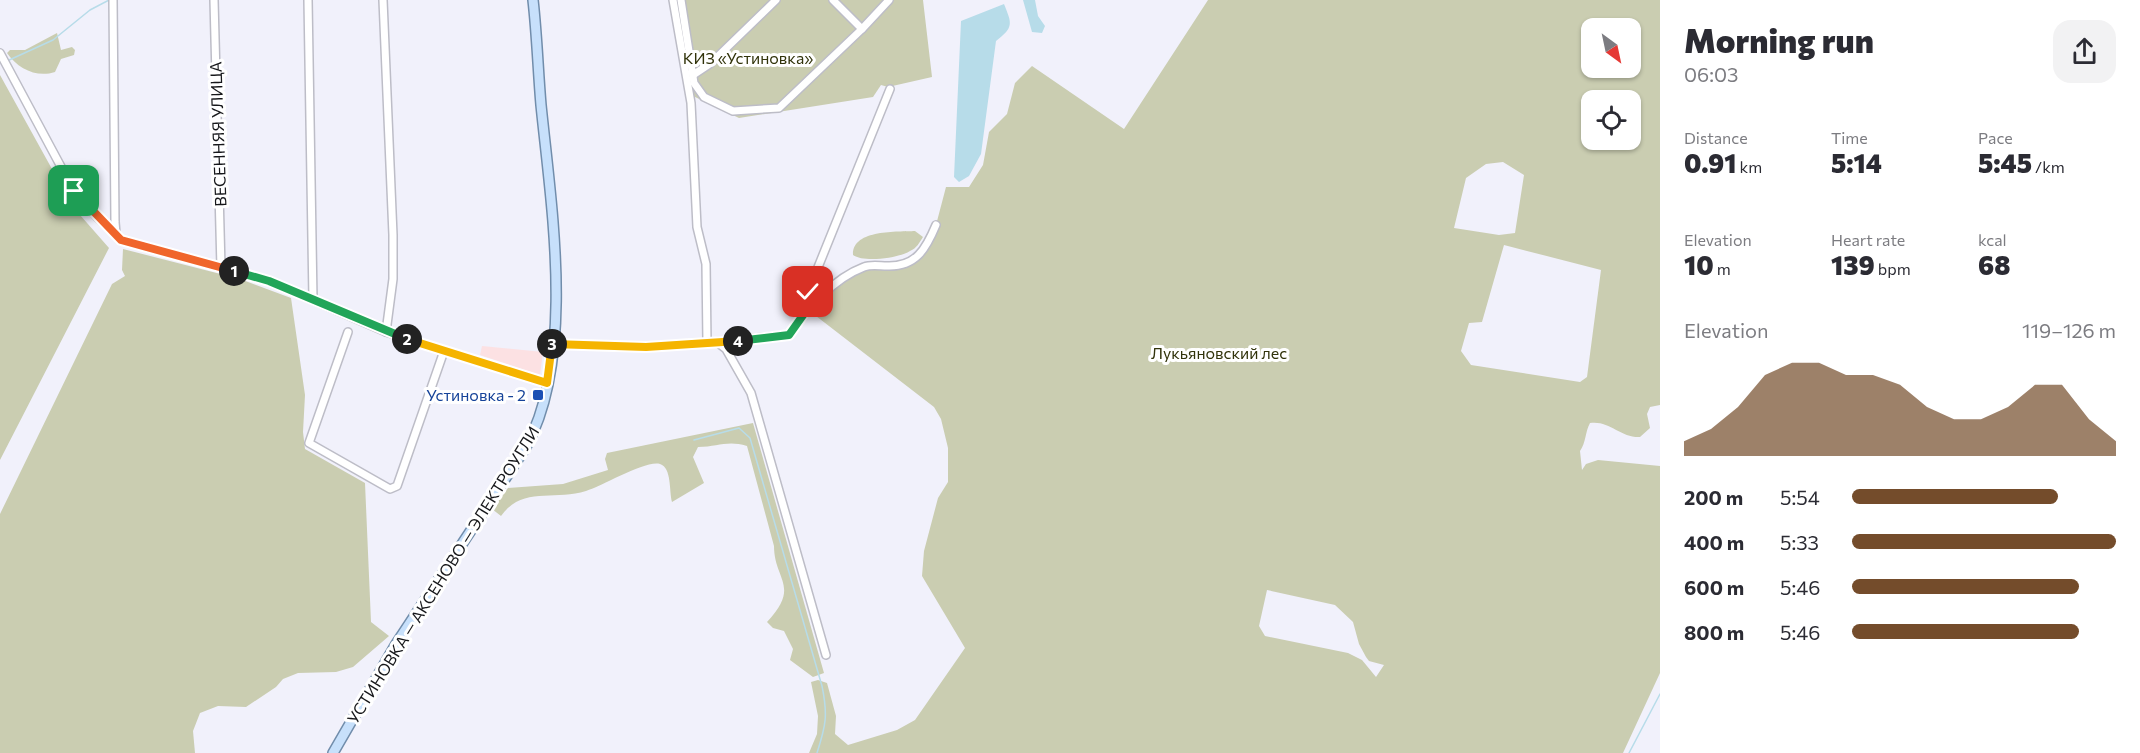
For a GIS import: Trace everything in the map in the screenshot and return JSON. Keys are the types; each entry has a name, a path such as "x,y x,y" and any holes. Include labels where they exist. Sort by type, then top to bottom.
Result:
{"main road":[{"name":"УСТИНОВКА — АКСЕНОВО — ЭЛЕКТРОУГЛИ","path":"333,753 396,644 535,430 547,383 555,288 552,208 533,0"}],"street":[{"path":"113,0 116,234"},
{"name":"ВЕСЕННЯЯ УЛИЦА","path":"214,0 221,268"},
{"path":"308,0 313,300"},
{"path":"383,0 393,235 393,279 387,332"},
{"path":"673,0 691,102 698,227 706,264 707,343"},
{"path":"681,0 693,75 698,92 733,111 779,108 862,29 887,1"},
{"path":"693,75 711,63 776,0"},
{"path":"833,0 862,29"},
{"path":"0,53 74,191 121,240 269,281 387,332 547,383"},
{"path":"806,311 808,292 890,89"},
{"path":"552,344 646,347 789,335 813,303 867,265 900,266 916,259 926,250 936,225"},
{"path":"348,332 309,443 390,489 397,486 444,351"},
{"path":"717,342 726,350 751,393 826,655"}],"shaded area":[{"path":"482,346 543,352 540,375 480,355"}],"green space":[{"name":"КИЗ «Устиновка»","path":"677,0 923,0 932,77 888,87 881,85 873,97 739,118 693,96"},
{"name":"Лукьяновский лес","path":"1208,0 1660,0 1660,405 1650,407 1647,414 1650,428 1640,437 1627,435 1603,424 1590,423 1580,451 1582,470 1586,464 1598,460 1660,466 1660,673 1623,753 809,753 817,734 818,716 811,682 818,680 827,683 836,716 835,734 848,745 897,730 915,720 965,648 922,576 924,551 938,498 948,482 948,448 941,419 934,407 816,316 813,302 867,265 900,266 916,259 936,225 946,187 969,187 983,165 989,132 1007,114 1015,83 1032,66 1124,129","holes":["1503,162 1524,175 1515,233 1499,235 1454,228 1466,178 1486,164","1504,245 1601,270 1587,377 1580,382 1471,365 1461,351 1469,323 1482,322","1267,590 1335,605 1353,622 1359,644 1369,661 1384,665 1376,677 1362,660 1348,653 1265,636 1259,626"]},
{"path":"57,33 61,50 72,47 75,50 74,55 61,59 55,72 41,74 28,71 11,59 7,53 10,50 25,50"},
{"path":"0,75 73,207 109,248 0,460"},
{"path":"915,231 923,237 916,247 905,254 873,259 853,255 860,240 868,236 888,232"},
{"path":"123,249 240,279 291,298 305,395 303,432 305,449 365,483 371,622 389,636 353,667 336,672 298,673 283,679 276,687 246,707 218,706 200,713 193,731 195,753 0,753 0,514 112,284 125,276 122,270"},
{"path":"753,423 824,673 813,677 790,660 793,649 784,631 773,628 767,622 777,610 784,591 747,446 728,444 698,447 693,457 704,483 672,502 667,470 660,464 653,464 634,469 586,491 539,496 519,501 501,516 492,509 508,488 563,484 608,470 605,459 607,453"}],"water":[{"path":"1023,0 1035,0 1038,16 1045,26 1042,33 1032,32"},
{"path":"1004,4 1010,25 996,41 981,154 969,176 959,182 954,177 961,21"}],"waterway":[{"path":"7,61 53,40 90,10 109,0"},
{"path":"694,440 739,428 750,438 822,686 825,720 817,753"},
{"path":"1629,753 1660,694"}],"place":[{"name":"Устиновка - 2","path":"538,395"}],"route":[{"path":"74,191 121,240 269,281 387,332 547,383 552,344 646,347 789,335 806,311 808,292"}]}
